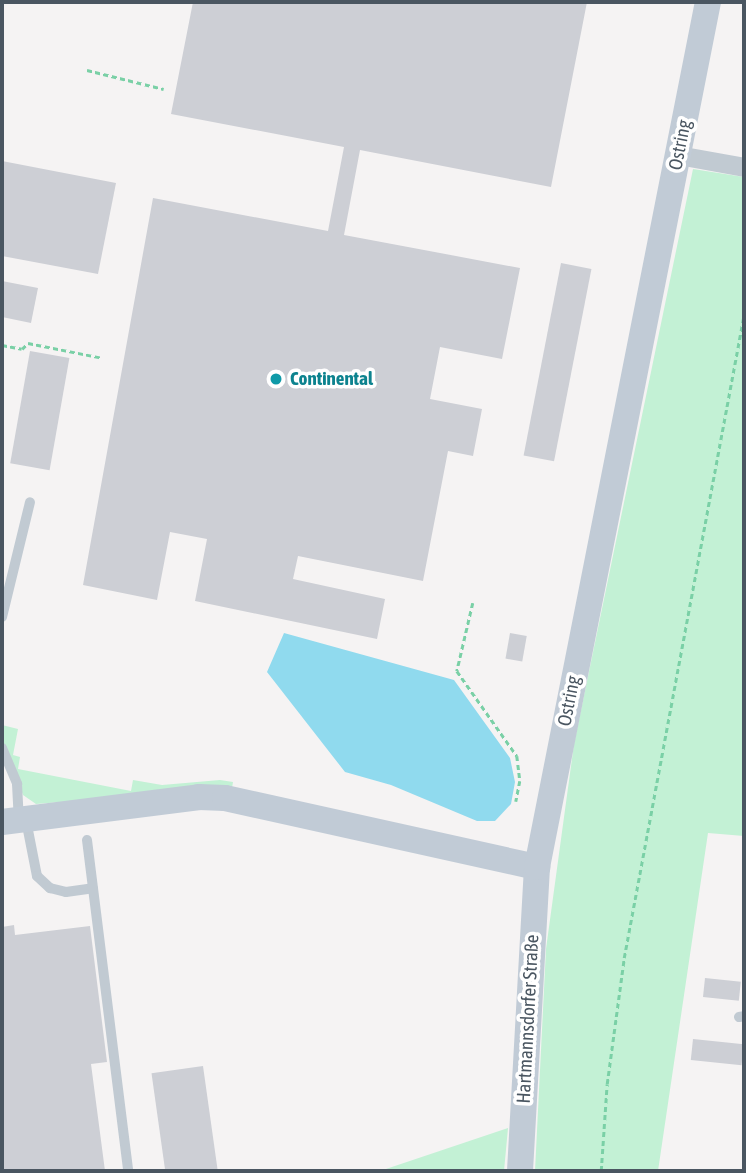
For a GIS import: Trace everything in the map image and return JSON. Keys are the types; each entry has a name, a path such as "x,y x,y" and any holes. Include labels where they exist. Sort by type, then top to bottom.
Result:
{"main road":[{"name":"Ostring","path":"537,867 708,2"},
{"path":"16,820 199,797 225,798 537,867"},
{"name":"Hartmannsdorfer Straße","path":"520,1171 537,867"}],"street":[{"path":"678,155 744,167"}],"lane":[{"path":"2,617 30,502"},
{"path":"2,748 14,779 16,820 37,876 50,888 66,892 93,888"},
{"path":"2,768 14,779"},
{"path":"87,840 128,1171"}],"path":[{"path":"87,70 164,89"},
{"path":"601,1171 607,1084 624,958 744,313"},
{"path":"2,345 22,349 28,343 103,358"},
{"path":"473,603 457,671 517,756 520,781 516,802"}],"green space":[{"path":"693,169 744,177 744,836 708,833 658,1171 535,1171 546,949 574,744"},
{"path":"2,725 18,729 13,755 20,757 18,769 131,791 133,780 162,785 220,780 233,782 232,788 36,804 23,795 2,739"},
{"path":"508,1128 504,1171 380,1171"}],"water":[{"path":"284,633 454,680 510,758 515,782 511,804 495,821 477,821 391,785 345,772 267,672"}],"building":[{"path":"193,2 587,2 551,187 360,150 344,235 520,268 502,359 440,347 430,399 482,409 473,456 448,451 423,581 298,556 293,579 385,599 377,639 195,601 207,539 170,532 157,600 83,585 153,198 328,231 344,147 171,114"},
{"path":"2,161 116,183 98,274 2,256"},
{"path":"561,263 591,269 554,461 524,455"},
{"path":"2,281 38,288 31,323 2,317"},
{"path":"30,351 69,358 50,470 10,463"},
{"path":"510,633 527,636 522,662 505,659"},
{"path":"14,925 15,935 90,926 107,1062 91,1064 105,1171 2,1171 2,927"},
{"path":"705,978 741,982 739,1001 703,997"},
{"path":"693,1039 744,1044 742,1065 691,1060"},
{"path":"203,1066 218,1171 165,1171 152,1073"}],"place":[{"name":"Continental","path":"276,379"}]}
